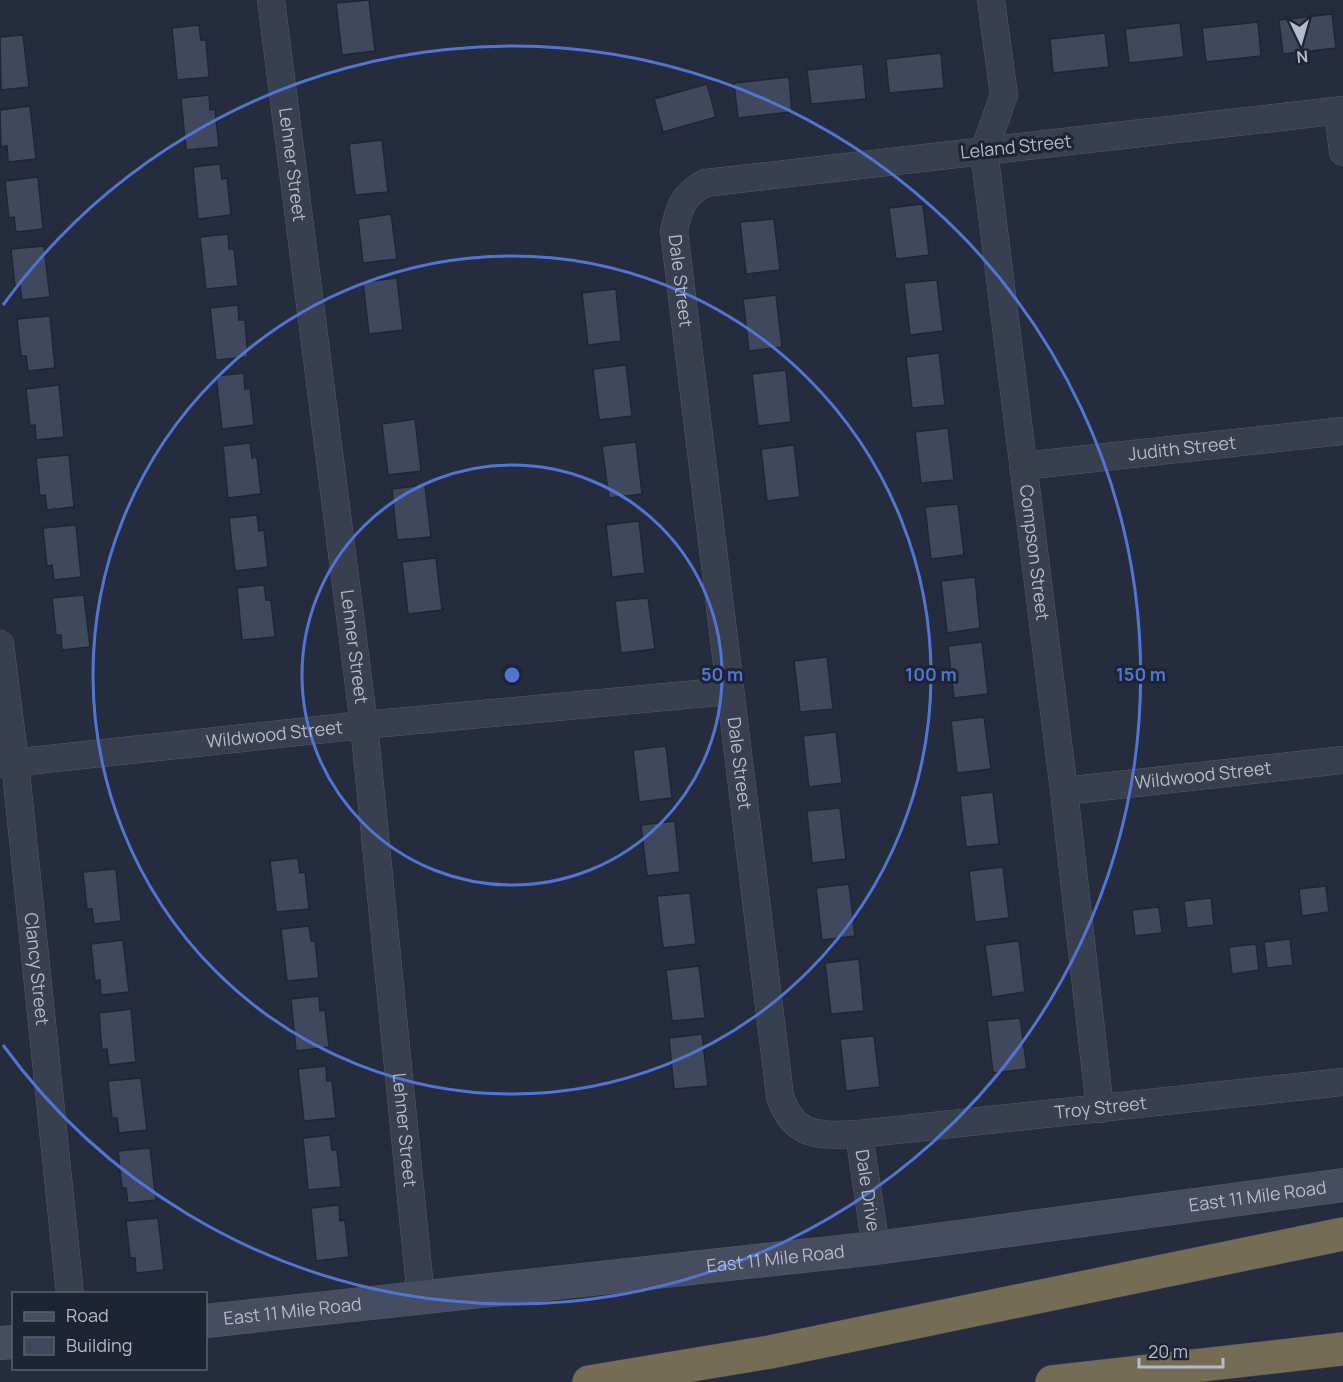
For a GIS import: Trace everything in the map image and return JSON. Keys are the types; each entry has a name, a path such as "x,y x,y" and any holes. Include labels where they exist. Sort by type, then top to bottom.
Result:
{"highway":[{"path":"589,1382 770,1352 1343,1234"},
{"path":"1052,1382 1343,1349"}],"main road":[{"name":"East 11 Mile Road","path":"207,1321 876,1248 1343,1185"}],"street":[{"name":"Lehner Street","path":"271,0 364,725 421,1298"},
{"name":"Compson Street","path":"991,0 1004,95 984,151 1064,791 1100,1109"},
{"name":"Leland Street","path":"691,191 705,183 1340,111"},
{"path":"1340,111 1343,152"},
{"name":"Dale Street","path":"691,191 677,217 675,240 780,1096 784,1112 795,1124 812,1133 859,1134"},
{"name":"Judith Street","path":"1023,466 1343,431"},
{"name":"Clancy Street","path":"0,644 8,763 70,1292"},
{"name":"Wildwood Street","path":"8,763 364,725 729,691"},
{"name":"Wildwood Street","path":"1064,791 1343,760"},
{"name":"Troy Street","path":"859,1134 1343,1082"},
{"name":"Dale Drive","path":"859,1134 876,1248"}],"building":[{"path":"369,0 375,51 342,55 336,3"},
{"path":"1332,14 1336,48 1283,54 1279,20"},
{"path":"1258,22 1261,56 1206,62 1202,28"},
{"path":"1180,23 1184,57 1129,63 1125,29"},
{"path":"199,25 201,40 206,40 209,77 177,80 172,28"},
{"path":"1105,33 1109,67 1053,73 1050,39"},
{"path":"23,35 29,87 1,90 0,37"},
{"path":"941,53 944,88 889,93 886,59"},
{"path":"863,64 866,99 811,104 807,70"},
{"path":"789,77 792,112 738,118 734,83"},
{"path":"707,84 716,117 663,132 654,99"},
{"path":"209,95 210,110 215,109 219,147 186,150 181,98"},
{"path":"30,106 36,159 8,162 7,146 1,147 0,110"},
{"path":"382,140 388,192 355,195 349,144"},
{"path":"220,164 222,179 227,178 231,215 198,219 193,167"},
{"path":"38,177 43,229 16,232 14,217 9,218 5,181"},
{"path":"923,204 929,255 896,259 889,208"},
{"path":"391,214 397,259 363,263 358,219"},
{"path":"774,219 780,270 746,274 740,222"},
{"path":"228,234 229,249 234,249 238,286 206,289 200,237"},
{"path":"44,246 50,297 22,300 20,285 15,286 11,249"},
{"path":"397,278 403,330 369,334 363,282"},
{"path":"937,280 943,331 910,335 904,283"},
{"path":"616,289 621,341 588,345 582,293"},
{"path":"776,295 782,347 749,351 743,299"},
{"path":"238,305 239,320 245,320 248,357 216,360 210,308"},
{"path":"50,316 55,368 28,371 26,356 21,356 17,319"},
{"path":"939,353 945,405 912,408 906,357"},
{"path":"626,365 632,416 599,420 593,369"},
{"path":"786,370 791,422 758,426 752,374"},
{"path":"244,373 245,389 250,388 254,425 222,429 216,376"},
{"path":"59,385 64,437 36,440 35,425 30,426 26,389"},
{"path":"415,419 421,471 388,475 382,424"},
{"path":"948,428 954,480 921,483 915,432"},
{"path":"636,442 642,494 609,498 602,446"},
{"path":"250,443 252,458 257,457 261,494 228,498 223,446"},
{"path":"794,445 800,497 767,501 761,449"},
{"path":"69,455 74,507 47,510 45,495 40,496 36,458"},
{"path":"425,485 431,537 397,540 392,489"},
{"path":"958,504 964,555 931,559 925,507"},
{"path":"257,515 259,531 264,530 268,567 235,571 229,518"},
{"path":"639,521 645,573 612,577 606,525"},
{"path":"76,525 81,577 54,580 52,565 47,566 43,528"},
{"path":"436,558 442,610 408,614 402,562"},
{"path":"975,577 980,628 947,633 941,581"},
{"path":"264,585 266,600 271,600 275,637 242,640 237,588"},
{"path":"84,595 90,647 62,650 61,635 56,635 52,598"},
{"path":"648,598 655,649 621,653 615,601"},
{"path":"982,642 988,694 954,698 948,646"},
{"path":"827,657 833,709 800,712 794,661"},
{"path":"984,717 991,769 957,773 951,721"},
{"path":"836,732 842,783 809,787 803,736"},
{"path":"666,746 672,798 639,802 633,750"},
{"path":"993,792 999,844 966,847 960,796"},
{"path":"840,808 846,859 812,863 807,811"},
{"path":"675,821 680,872 647,876 641,825"},
{"path":"298,858 300,873 305,872 309,909 276,912 270,861"},
{"path":"1003,867 1009,918 975,922 969,871"},
{"path":"116,869 121,921 94,924 92,909 87,909 83,872"},
{"path":"849,884 855,936 822,940 816,888"},
{"path":"1326,886 1329,912 1302,916 1299,889"},
{"path":"690,893 696,944 663,948 657,896"},
{"path":"1211,898 1214,925 1187,928 1184,901"},
{"path":"1159,907 1162,933 1135,936 1132,910"},
{"path":"309,926 311,941 315,941 319,978 287,981 281,929"},
{"path":"1290,939 1293,965 1267,968 1264,942"},
{"path":"123,940 129,992 101,995 100,980 95,981 91,944"},
{"path":"1019,941 1025,992 992,997 985,945"},
{"path":"1256,944 1259,970 1232,974 1229,947"},
{"path":"859,959 864,1011 831,1014 825,963"},
{"path":"699,966 705,1018 672,1021 666,970"},
{"path":"319,996 320,1011 325,1010 329,1047 296,1051 291,999"},
{"path":"131,1009 136,1062 109,1065 107,1049 102,1050 99,1013"},
{"path":"1020,1018 1027,1069 993,1073 987,1021"},
{"path":"702,1034 708,1086 674,1089 669,1038"},
{"path":"874,1036 880,1087 846,1091 840,1039"},
{"path":"326,1066 327,1081 332,1081 336,1118 304,1121 298,1069"},
{"path":"141,1078 147,1130 119,1133 117,1118 112,1118 108,1081"},
{"path":"330,1135 332,1150 337,1150 341,1187 308,1190 303,1138"},
{"path":"150,1148 156,1200 128,1203 126,1188 122,1188 118,1151"},
{"path":"339,1205 340,1221 345,1220 349,1257 316,1261 311,1208"},
{"path":"158,1218 164,1270 136,1273 135,1258 130,1258 126,1221"}]}
